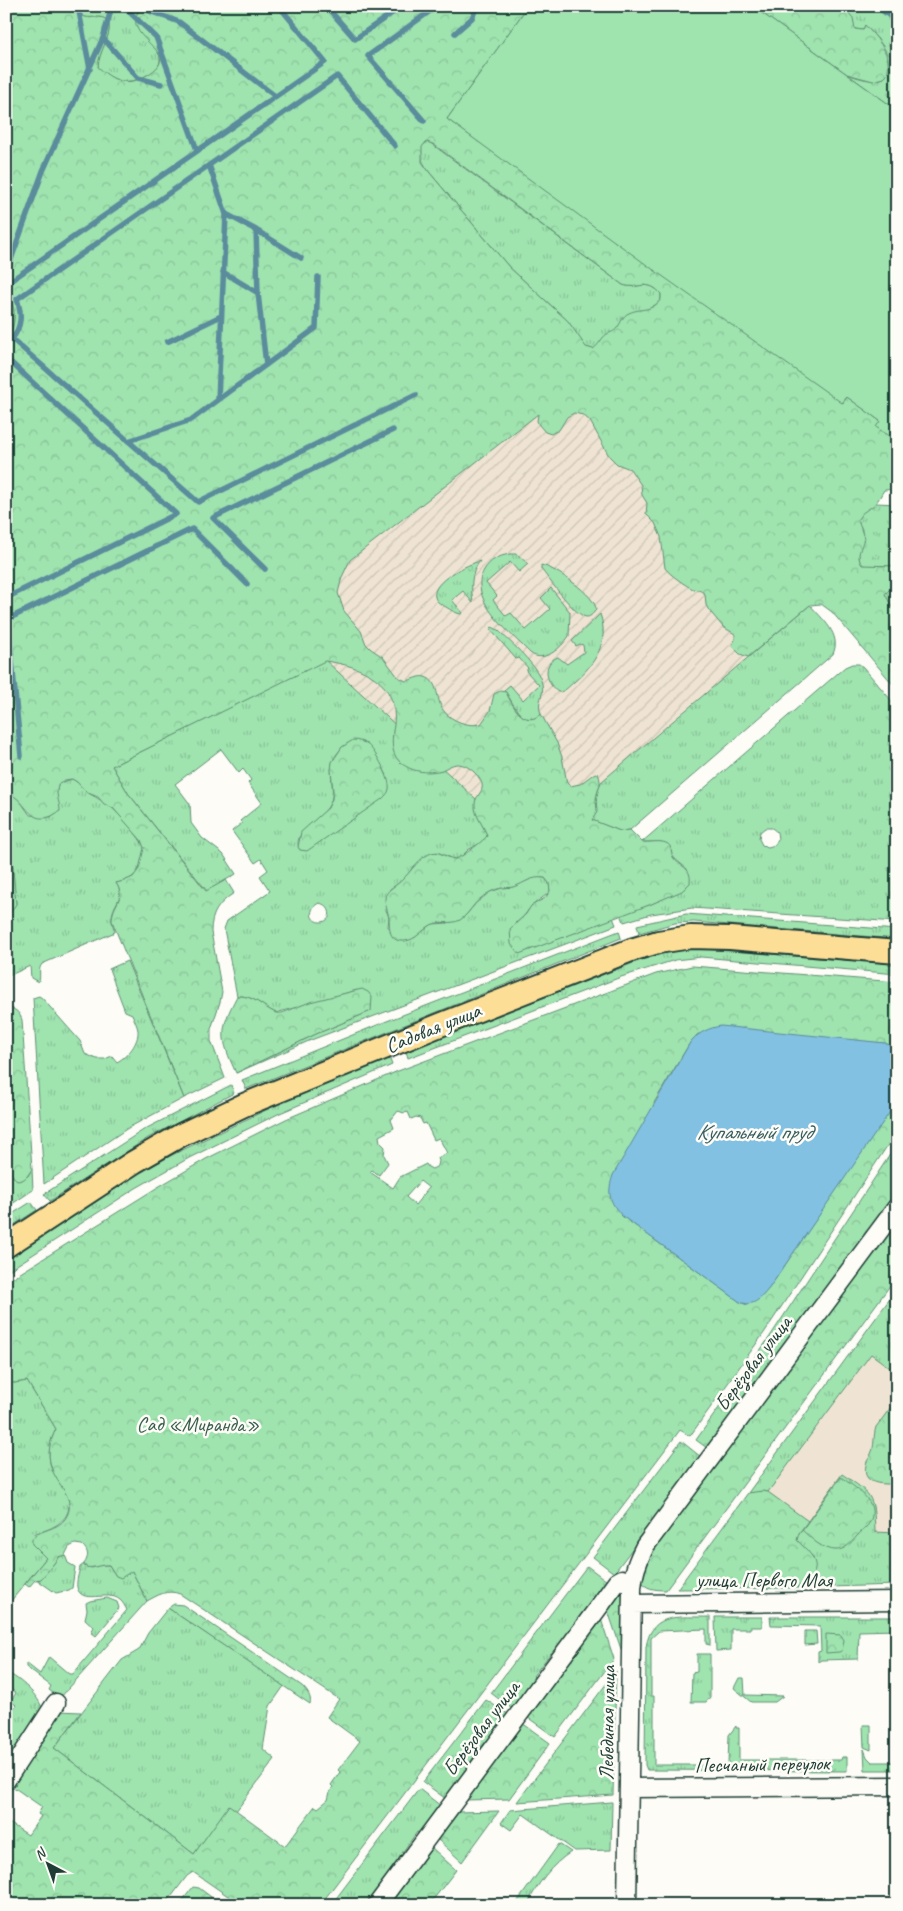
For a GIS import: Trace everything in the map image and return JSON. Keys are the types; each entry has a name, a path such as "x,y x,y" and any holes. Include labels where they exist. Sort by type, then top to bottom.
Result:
{"main road":[{"name":"Садовая улица","path":"6,1246 134,1162 181,1135 244,1105 422,1032 631,950 675,938 710,937 897,952"}],"street":[{"name":"Берёзовая улица","path":"645,1546 897,1207"},
{"name":"Лебединая улица","path":"627,1905 632,1576 645,1546"},
{"name":"Берёзовая улица","path":"377,1905 606,1596 617,1582 622,1579"},
{"name":"улица Первого Мая","path":"632,1604 897,1601"},
{"path":"6,1780 56,1703"},
{"name":"Песчаный переулок","path":"629,1788 897,1786"}],"shaded area":[{"path":"579,382 810,605 525,845 325,660 310,610 350,560"},
{"path":"897,1289 897,1585 795,1588 731,1515"}],"green space":[{"path":"6,6 76,6 76,11 84,17 105,19 109,25 109,30 98,67 115,79 128,82 138,80 147,75 158,66 160,58 157,51 137,28 136,18 142,6 528,6 447,119 843,403 847,397 880,421 877,427 897,442 897,489 884,490 875,504 863,513 858,520 864,538 859,555 862,565 897,566 897,587 885,594 897,616 897,689 832,612 821,604 810,605 748,657 740,654 732,646 735,634 723,627 708,609 705,594 686,585 665,568 661,537 655,523 646,514 647,503 642,495 641,485 630,469 617,464 609,456 590,421 583,415 574,413 567,417 559,430 551,434 545,432 539,425 537,421 538,414 350,560 342,577 338,593 344,611 361,631 366,644 383,657 398,677 406,681 420,677 430,679 433,682 443,710 455,720 471,725 481,724 490,711 494,694 500,691 506,692 515,709 524,717 529,719 535,718 541,714 557,743 567,783 570,786 580,784 595,773 598,774 600,781 596,799 597,812 592,820 620,831 630,830 642,842 668,844 673,857 689,873 690,883 682,891 649,905 519,954 511,944 510,929 526,914 531,906 545,898 550,891 549,883 545,878 536,878 513,887 494,890 478,900 460,920 434,924 409,940 399,941 395,939 391,934 385,903 387,893 429,854 435,852 457,859 487,836 475,808 475,801 482,789 482,784 472,770 460,764 454,764 442,770 431,772 413,770 403,765 396,757 393,749 394,710 391,697 384,687 375,678 364,672 339,663 325,661 112,766 128,793 206,891 226,880 234,893 217,909 211,925 222,992 211,1029 211,1041 225,1078 184,1098 112,921 114,910 120,897 119,888 116,883 133,877 139,869 144,848 141,840 113,808 104,804 98,797 86,792 72,779 59,783 57,794 60,811 49,817 42,818 32,815 17,798 12,795 9,796 7,800 16,904 11,912 6,913 6,341 14,322 14,310 6,291","holes":["426,142 433,144 623,285 647,285 656,289 661,294 661,299 650,308 627,314 616,329 605,335 593,349 586,347 568,321 509,267 430,173 422,162 422,147"]},
{"path":"76,6 142,6 137,12 147,37 160,56 157,68 140,78 128,81 121,81 109,76 98,67 108,35 109,25 105,19 99,17 84,17 76,11"},
{"path":"528,6 752,6 897,110 897,442 876,427 880,421 847,397 842,403 651,268 447,119"},
{"path":"752,6 843,6 853,18 855,29 863,30 865,25 883,47 888,61 887,75 884,78 873,81 847,74"},
{"path":"843,6 897,6 897,110 847,74 874,80 884,78 888,57 884,47 865,25 863,30 855,29 853,21"},
{"path":"429,142 623,285 647,285 656,289 661,294 661,299 658,303 604,338 593,349 585,347 568,321 509,267 430,173 422,160 420,151 424,144"},
{"path":"6,291 14,310 14,322 6,341"},
{"path":"876,503 897,504 897,566 865,566 860,562 862,530 858,521 859,517 861,513"},
{"path":"510,554 517,554 528,564 519,572 510,562 486,583 497,596 493,600 506,616 511,613 526,630 550,609 541,598 551,588 570,612 569,636 557,650 546,656 535,656 530,653 494,615 481,593 480,581 486,567 495,559"},
{"path":"480,561 473,576 473,603 463,591 452,600 463,613 455,612 438,602 435,597 435,591 444,579 459,569"},
{"path":"541,565 574,583 590,597 596,610 590,616 582,616 563,597 541,569"},
{"path":"897,587 897,616 885,594"},
{"path":"810,605 833,633 835,647 833,654 630,830 620,831 591,820 596,811 596,799 601,782"},
{"path":"600,614 603,634 599,652 582,675 565,690 558,692 548,679 547,669 549,664 558,657 567,664 584,652 583,645 576,646 572,641"},
{"path":"492,627 498,630 524,655 540,677 543,688 539,705 541,714 534,719 523,717 504,690 510,685 523,700 539,685 526,671 528,668 519,658 516,659 490,629"},
{"path":"325,660 476,799 477,814 487,836 460,858 454,859 437,852 413,867 404,880 390,889 386,910 389,917 388,927 414,938 432,924 448,923 465,916 476,903 490,892 512,887 535,877 545,878 549,883 550,891 515,923 610,910 616,925 311,1040 236,1073 316,1034 371,1011 357,990 276,1013 253,999 237,996 224,929 227,921 270,891 260,876 268,870 261,859 255,863 232,831 242,823 240,821 262,803 248,783 251,780 243,769 239,773 221,749 175,784 190,804 191,823 202,838 223,854 236,874 207,891 128,793 112,766","holes":["368,745 387,775 300,850 299,838 331,802 331,770 335,757 342,747","319,903 323,904 330,912 326,921 318,922 312,918 313,908"]},
{"path":"859,664 863,667 897,707 897,922 692,908 651,914 624,922 621,914 649,905 686,888 687,869 675,859 662,842 642,842 845,667","holes":["765,828 772,828 777,832 778,839 775,845 768,847 762,845 759,839 760,832"]},
{"path":"353,740 366,744 375,753 388,779 388,792 382,799 307,851 300,850 298,847 301,832 328,808 332,799 332,762 342,747"},
{"path":"72,779 90,794 112,808 130,826 144,847 142,862 134,876 128,880 116,883 120,893 112,914 115,932 42,964 38,982 31,978 30,966 6,977 6,913 16,904 6,800 12,795 18,798 30,815 51,817 56,812 59,783"},
{"path":"686,914 897,930 897,939 694,922 675,923 639,933 637,925"},
{"path":"619,931 621,938 246,1089 242,1080 387,1021"},
{"path":"704,949 897,964 897,974 701,957 675,960 621,977 408,1058 406,1051 646,958 676,950"},
{"path":"127,961 184,1098 128,1128 44,1184 33,998 39,996 42,998 80,1041 85,1054 97,1059 105,1059 112,1056 117,1062 132,1049 138,1035 138,1028 132,1014 125,1011 109,969"},
{"name":"Сад «Миранда»","path":"692,966 897,982 897,1049 885,1043 698,1034 691,1041 655,1101 617,1209 622,1216 740,1302 747,1305 761,1297 770,1287 897,1100 897,1131 764,1333 690,1436 680,1430 320,1905 241,1905 193,1872 187,1876 165,1905 6,1905 6,1821 28,1835 41,1816 38,1814 42,1807 9,1784 58,1711 81,1712 54,1748 194,1854 229,1805 285,1846 315,1806 318,1808 328,1800 333,1787 331,1785 340,1772 338,1770 360,1741 327,1717 339,1699 180,1594 167,1592 147,1601 132,1571 121,1578 116,1576 109,1565 86,1567 84,1564 88,1554 82,1545 75,1544 69,1547 65,1555 58,1557 41,1579 35,1580 29,1587 25,1584 46,1558 32,1544 32,1538 62,1523 69,1512 69,1505 65,1492 53,1473 49,1456 52,1438 56,1429 27,1381 14,1383 6,1381 6,1282 206,1159 286,1119 398,1071 656,974","holes":["398,1111 408,1112 411,1119 420,1118 423,1124 426,1123 434,1140 439,1138 447,1153 438,1158 438,1166 432,1169 426,1164 400,1177 393,1188 370,1172 372,1170 379,1175 388,1163 384,1155 385,1147 380,1142 379,1136 394,1128 391,1120","420,1181 429,1188 415,1205 406,1197"]},
{"path":"362,989 372,997 371,1011 316,1034 236,1073 227,1051 224,1034 227,1017 237,996 248,997 271,1011 282,1013 310,1002"},
{"path":"6,1007 20,1014 22,1020 32,1169 25,1178 18,1181 11,1173 11,1163 7,1156 6,1148"},
{"path":"389,1057 392,1065 280,1113 189,1158 136,1188 6,1272 6,1261 141,1172 172,1155 289,1099"},
{"path":"231,1085 234,1093 148,1138 50,1201 44,1194 145,1129"},
{"path":"897,1144 897,1193 707,1448 696,1440 769,1338"},
{"path":"6,1155 13,1177 28,1176 32,1169 33,1190 6,1208"},
{"path":"31,1202 37,1210 6,1230 6,1218"},
{"path":"897,1220 897,1276 666,1590 657,1590 646,1586 643,1583 642,1573 646,1558"},
{"path":"897,1289 897,1373 871,1354 768,1492 748,1493"},
{"path":"6,1381 14,1383 27,1381 56,1429 52,1438 49,1457 51,1467 65,1490 69,1507 64,1519 58,1524 36,1533 32,1544 46,1558 6,1607"},
{"path":"897,1399 897,1484 875,1482 867,1477 865,1472 866,1464 874,1444 876,1427"},
{"path":"681,1441 701,1457 614,1573 593,1557"},
{"path":"842,1474 860,1487 872,1502 875,1532 897,1533 897,1585 795,1588 803,1584 800,1544 797,1536"},
{"path":"841,1477 864,1495 872,1508 872,1514 869,1524 847,1546 838,1550 826,1548 817,1543 802,1530"},
{"path":"768,1492 808,1521 799,1533 797,1540 814,1561 815,1571 810,1579 795,1588 677,1589 748,1493"},
{"path":"65,1555 68,1563 75,1567 72,1588 56,1593 36,1579 39,1580 58,1557"},
{"path":"84,1564 84,1566 92,1568 100,1565 109,1565 116,1576 132,1571 147,1601 60,1698 49,1690 51,1686 26,1667 26,1663 40,1674 49,1657 69,1674 73,1674 127,1610 121,1601 115,1597 89,1597 80,1593 77,1587 77,1580 80,1567"},
{"path":"587,1566 607,1581 553,1654 551,1653 533,1676 535,1678 512,1709 491,1693"},
{"path":"623,1590 623,1646 621,1649 608,1611"},
{"path":"107,1598 117,1602 119,1608 96,1636 91,1632 94,1627 85,1619 86,1603"},
{"path":"174,1604 183,1605 302,1686 310,1697 310,1704 168,1608"},
{"path":"168,1608 284,1686 270,1706 263,1749 275,1759 236,1811 229,1806 194,1854 54,1748 122,1660 139,1650 148,1633"},
{"path":"679,1617 710,1617 710,1645 706,1644 706,1629 659,1631 651,1638 651,1696 654,1696 654,1765 728,1765 729,1735 736,1726 736,1728 739,1728 739,1760 841,1760 842,1757 847,1757 847,1771 647,1770 645,1765 646,1647 649,1635 654,1627 669,1619"},
{"path":"715,1617 762,1617 762,1627 731,1629 731,1650 716,1651"},
{"path":"770,1617 897,1617 897,1630 859,1631 858,1659 821,1660 818,1662 818,1652 821,1651 820,1626 771,1625"},
{"path":"601,1619 614,1659 555,1737 527,1717"},
{"path":"805,1631 816,1631 817,1644 805,1645"},
{"path":"826,1634 841,1635 844,1640 842,1651 826,1653"},
{"path":"697,1654 710,1654 710,1697 706,1702 691,1702 692,1673 697,1672"},
{"path":"616,1671 613,1795 517,1802"},
{"path":"6,1672 28,1688 38,1699 43,1711 28,1738 24,1736 14,1749 18,1752 6,1770 6,1717 16,1705 6,1698 6,1695 12,1699 16,1693 6,1685"},
{"path":"739,1678 744,1678 745,1695 783,1696 775,1702 751,1702 734,1688"},
{"path":"486,1700 508,1714 488,1742 486,1741 471,1761 472,1763 446,1799 423,1782"},
{"path":"522,1723 550,1743 509,1799 465,1800"},
{"path":"863,1725 871,1725 871,1750 864,1747"},
{"path":"864,1749 867,1757 872,1762 897,1762 897,1770 865,1770"},
{"path":"419,1789 441,1806 419,1833 417,1832 402,1853 404,1855 366,1905 331,1905"},
{"path":"612,1802 611,1850 575,1851 523,1814 511,1830 501,1823 510,1810"},
{"path":"499,1811 462,1862 437,1839 457,1812"},
{"path":"559,1844 571,1852 546,1875 527,1905 515,1905"},
{"path":"431,1847 456,1870 429,1905 388,1905"},
{"path":"193,1887 199,1888 222,1905 179,1905"}],"water":[{"name":"Купальный пруд","path":"721,1026 885,1043 897,1049 897,1100 770,1287 754,1303 749,1304 740,1302 622,1216 610,1197 613,1175 691,1041 705,1031"}],"waterway":[{"path":"78,6 90,69"},
{"path":"9,265 43,171 103,38 112,6"},
{"path":"123,6 156,37 197,150"},
{"path":"136,6 179,22 275,96"},
{"path":"6,284 325,62 279,6"},
{"path":"326,6 355,39 402,6"},
{"path":"424,121 368,56 437,6"},
{"path":"455,33 472,18 477,6"},
{"path":"876,6 897,21"},
{"path":"103,38 138,78 161,84"},
{"path":"395,146 337,76 17,299 20,320 18,329 12,339 198,502 416,395"},
{"path":"209,165 226,214 218,400"},
{"path":"226,214 256,230 258,293"},
{"path":"256,230 301,258"},
{"path":"223,272 258,293 266,365"},
{"path":"128,441 191,420 316,328 318,277"},
{"path":"167,342 221,316"},
{"path":"6,358 176,514 6,598"},
{"path":"265,569 213,518 393,430"},
{"path":"21,756 8,619 192,529 247,584"}]}
